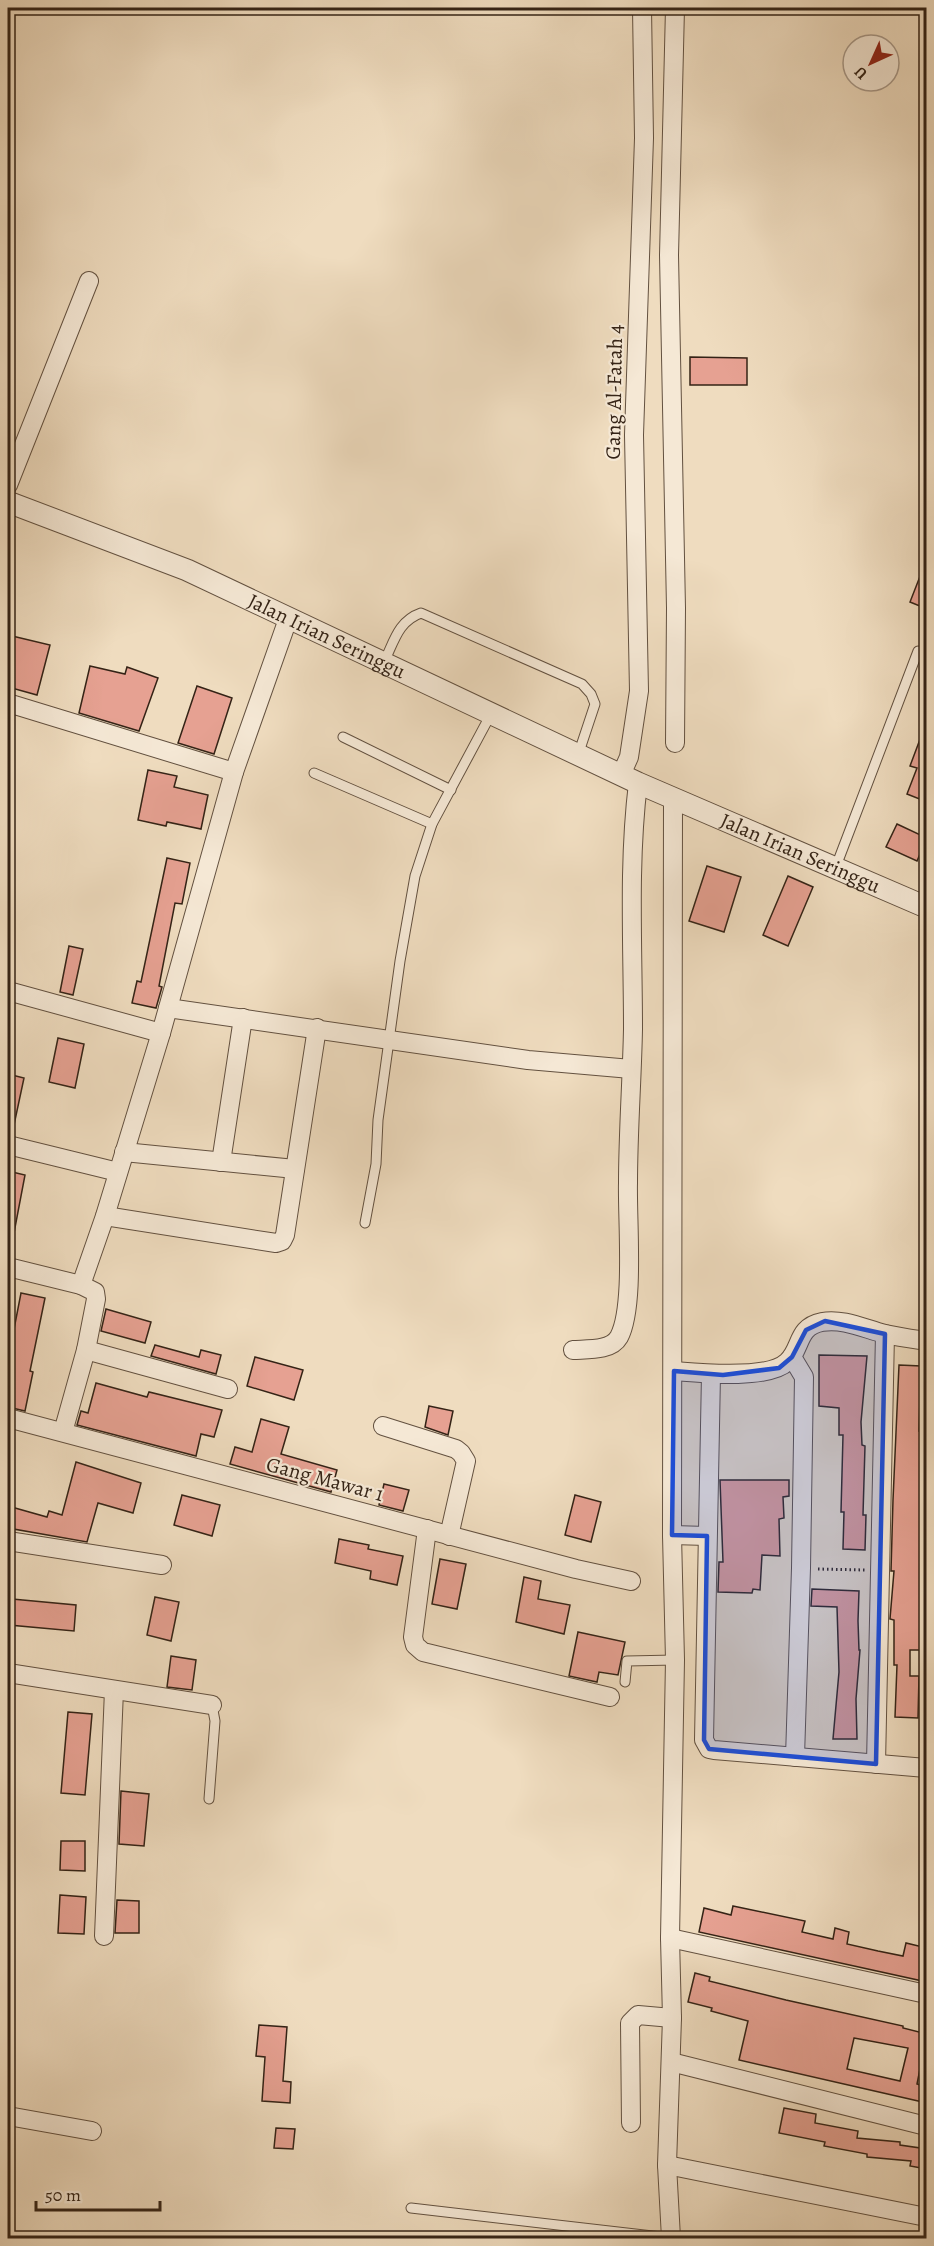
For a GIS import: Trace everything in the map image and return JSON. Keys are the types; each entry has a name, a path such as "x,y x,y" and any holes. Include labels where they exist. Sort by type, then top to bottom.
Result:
{"street":[{"name":"Gang Al-Fatah 4","path":"642,8 644,138 634,435 639,691 629,757 646,787"},
{"path":"675,8 669,255 676,608 675,743"},
{"path":"8,485 89,281"},
{"name":"Jalan Irian Seringgu","path":"8,502 187,570 646,787 927,907"},
{"path":"81,1285 105,1216 161,1033 234,772 288,619"},
{"path":"8,703 234,772"},
{"path":"573,1350 611,1346 618,1339 624,1326 628,1302 631,906 646,787"},
{"path":"646,787 674,1371 668,2017 671,2062 667,2165 670,2238"},
{"path":"8,991 161,1033"},
{"path":"168,1008 528,1060 631,1069"},
{"path":"221,1162 243,1018"},
{"path":"105,1216 276,1243 282,1241 285,1234 317,1028"},
{"path":"8,1145 118,1172"},
{"path":"124,1152 295,1169"},
{"path":"8,1266 81,1285 95,1292 96,1299 86,1350 63,1432"},
{"path":"674,1371 723,1375 779,1368 792,1357 806,1330 825,1321 855,1325 885,1334 927,1341"},
{"path":"876,1764 882,1571 885,1334"},
{"path":"86,1350 228,1389"},
{"path":"792,1357 804,1377 795,1757"},
{"path":"711,1374 704,1740 709,1749 714,1750 927,1768"},
{"name":"Gang Mawar 1","path":"8,1418 449,1536 631,1581"},
{"path":"383,1426 456,1449 462,1453 466,1461 449,1536"},
{"path":"427,1529 412,1637 423,1652 610,1697"},
{"path":"672,1535 707,1536"},
{"path":"8,1541 162,1566"},
{"path":"8,1673 212,1705"},
{"path":"104,1935 114,1690"},
{"path":"670,1938 927,1994"},
{"path":"631,2123 630,2023 638,2015 668,2017"},
{"path":"671,2062 927,2126"},
{"path":"8,2116 92,2131"},
{"path":"667,2165 927,2217"}],"lane":[{"path":"384,664 401,625 411,616 421,613 582,684 591,694 595,705 578,755"},
{"path":"835,869 918,651"},
{"path":"365,1223 376,1164 378,1120 400,961 415,876 432,824 491,714"},
{"path":"343,737 451,790"},
{"path":"314,773 432,824"},
{"path":"625,1682 627,1661 670,1660"},
{"path":"208,1798 215,1720 212,1705"},
{"path":"411,2208 670,2238"}],"path":[{"path":"801,1568 882,1571"}],"highlighted area":[{"path":"825,1321 885,1334 876,1764 709,1749 704,1740 707,1536 672,1535 674,1371 723,1375 779,1368 792,1357 806,1330"}],"building":[{"path":"690,357 747,358 747,385 690,385"},
{"path":"927,561 927,609 910,602"},
{"path":"8,635 50,645 37,695 8,687"},
{"path":"90,666 125,674 127,667 158,678 139,731 79,713"},
{"path":"197,686 232,698 214,754 178,743"},
{"path":"925,726 927,726 927,802 907,794 917,768 910,766"},
{"path":"148,770 177,776 174,787 208,795 201,829 167,822 166,826 138,820"},
{"path":"897,824 927,838 917,861 886,847"},
{"path":"167,858 190,863 182,904 175,903 159,986 162,987 156,1008 132,1003 137,981 141,982"},
{"path":"707,866 741,877 724,932 689,921"},
{"path":"788,876 813,887 788,946 763,935"},
{"path":"69,946 83,949 73,995 60,992"},
{"path":"58,1038 84,1044 75,1088 49,1082"},
{"path":"8,1074 24,1078 14,1125 8,1124"},
{"path":"8,1171 25,1175 14,1233 8,1232"},
{"path":"21,1293 45,1298 30,1371 33,1372 25,1411 8,1407 8,1360"},
{"path":"106,1309 151,1322 145,1343 101,1331"},
{"path":"155,1345 199,1357 201,1350 221,1355 216,1374 151,1356"},
{"path":"819,1355 867,1356 861,1422 862,1445 865,1446 863,1515 866,1515 865,1550 843,1549 844,1512 841,1512 843,1435 839,1435 839,1408 819,1406"},
{"path":"255,1357 303,1370 294,1400 247,1386"},
{"path":"899,1365 921,1366 919,1431 927,1432 927,1650 910,1650 910,1676 919,1676 918,1718 895,1717 897,1665 894,1665 894,1620 890,1619 894,1571 891,1571"},
{"path":"96,1383 147,1397 149,1392 222,1410 214,1437 201,1434 196,1456 77,1425 81,1411 88,1413"},
{"path":"429,1406 453,1411 448,1435 425,1427"},
{"path":"261,1419 289,1427 281,1454 337,1470 331,1492 230,1464 235,1447 252,1452"},
{"path":"76,1462 141,1483 133,1513 98,1503 87,1542 8,1528 8,1506 47,1517 49,1511 62,1515"},
{"path":"720,1480 789,1480 789,1496 783,1497 784,1518 779,1519 780,1556 762,1555 760,1590 753,1589 752,1593 718,1592 719,1562 723,1562"},
{"path":"384,1484 409,1490 403,1511 379,1505"},
{"path":"182,1495 220,1505 212,1536 174,1525"},
{"path":"575,1495 601,1502 591,1542 565,1535"},
{"path":"339,1539 369,1545 368,1549 403,1556 397,1585 370,1579 371,1571 335,1563"},
{"path":"440,1559 466,1564 457,1609 432,1604"},
{"path":"524,1577 541,1581 538,1599 570,1605 564,1634 516,1622"},
{"path":"812,1589 859,1591 857,1739 833,1739 839,1672 837,1607 811,1606"},
{"path":"155,1597 179,1602 171,1641 147,1635"},
{"path":"12,1599 76,1605 74,1631 9,1625"},
{"path":"578,1632 625,1642 618,1675 599,1672 597,1682 569,1676"},
{"path":"171,1656 196,1660 192,1690 167,1687"},
{"path":"68,1712 92,1714 85,1795 61,1793"},
{"path":"121,1791 149,1794 144,1846 119,1844"},
{"path":"61,1841 85,1841 85,1871 60,1870"},
{"path":"60,1895 86,1897 84,1934 58,1933"},
{"path":"117,1900 139,1901 139,1933 115,1933"},
{"path":"733,1906 805,1921 802,1932 833,1939 835,1928 849,1932 847,1944 878,1951 903,1956 906,1943 927,1948 927,1982 699,1932 704,1908 731,1915"},
{"path":"695,1973 710,1977 709,1981 903,2026 903,2028 927,2034 917,2084 927,2087 927,2103 739,2060 748,2021 688,2002","holes":["854,2038 908,2048 900,2081 847,2069"]},
{"path":"259,2025 287,2027 283,2081 291,2082 290,2103 262,2101 265,2057 256,2056"},
{"path":"784,2108 816,2114 815,2123 858,2131 857,2138 900,2142 900,2145 927,2149 927,2169 910,2166 911,2161 867,2157 867,2154 824,2146 825,2142 779,2133"},
{"path":"276,2128 295,2129 293,2149 274,2148"}]}
